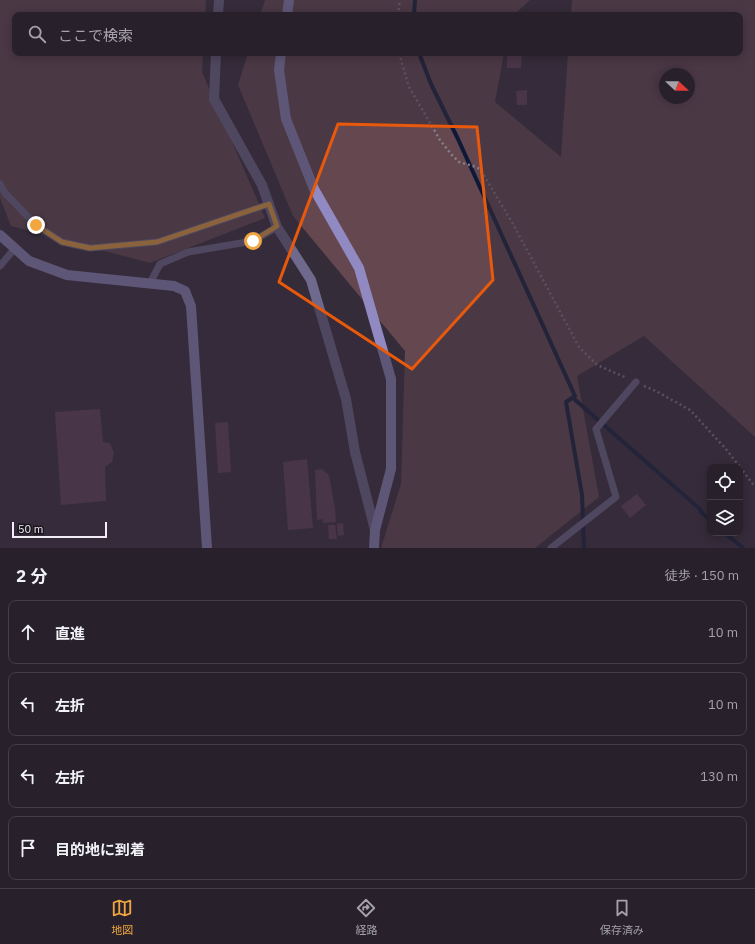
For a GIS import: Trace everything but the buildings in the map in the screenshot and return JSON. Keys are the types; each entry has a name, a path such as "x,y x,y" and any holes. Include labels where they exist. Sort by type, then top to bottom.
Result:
{"street":[{"path":"218,12 219,0"},
{"path":"287,12 289,0"},
{"path":"216,56 214,100 262,186 277,226 311,280 346,399 355,452 375,530"},
{"path":"281,56 279,70 286,119 314,189 359,268 391,379 391,469 375,530 374,548"},
{"path":"0,235 29,260 67,275 174,286 185,291 191,306 207,548"}],"lane":[{"path":"0,184 5,193 36,225 62,242 90,248 157,242 269,204"},
{"path":"150,283 160,264 188,252 253,241 277,226"},
{"path":"0,266 15,248"},
{"path":"551,548 616,497 596,429 636,382"}],"path":[{"path":"398,12 400,0"},
{"path":"400,56 409,87 440,140 459,162 480,169 509,218 579,347 597,365 656,391 690,410 738,464"},
{"path":"743,471 755,487"}],"highlighted area":[{"path":"338,124 477,127 493,280 412,369 279,282"}],"shaded area":[{"path":"0,0 206,0 205,12 12,12 12,56 203,56 202,72 265,218 150,263 11,226 0,198"},
{"path":"265,0 530,0 517,12 261,12"},
{"path":"572,0 755,0 755,437 644,336 577,376 599,497 535,548 381,548 401,484 405,351 293,216 238,85 247,56 503,56 495,102 561,157 568,56 743,56 743,12 571,12"}],"waterway":[{"path":"414,12 415,0"},
{"path":"420,56 431,84 458,139 575,396 573,398 700,509 707,517"},
{"path":"575,396 566,402 582,495 584,548"},
{"path":"729,536 743,548"}],"route":[{"path":"36,225 62,242 90,248 157,242 269,204 277,226 253,241"}]}
